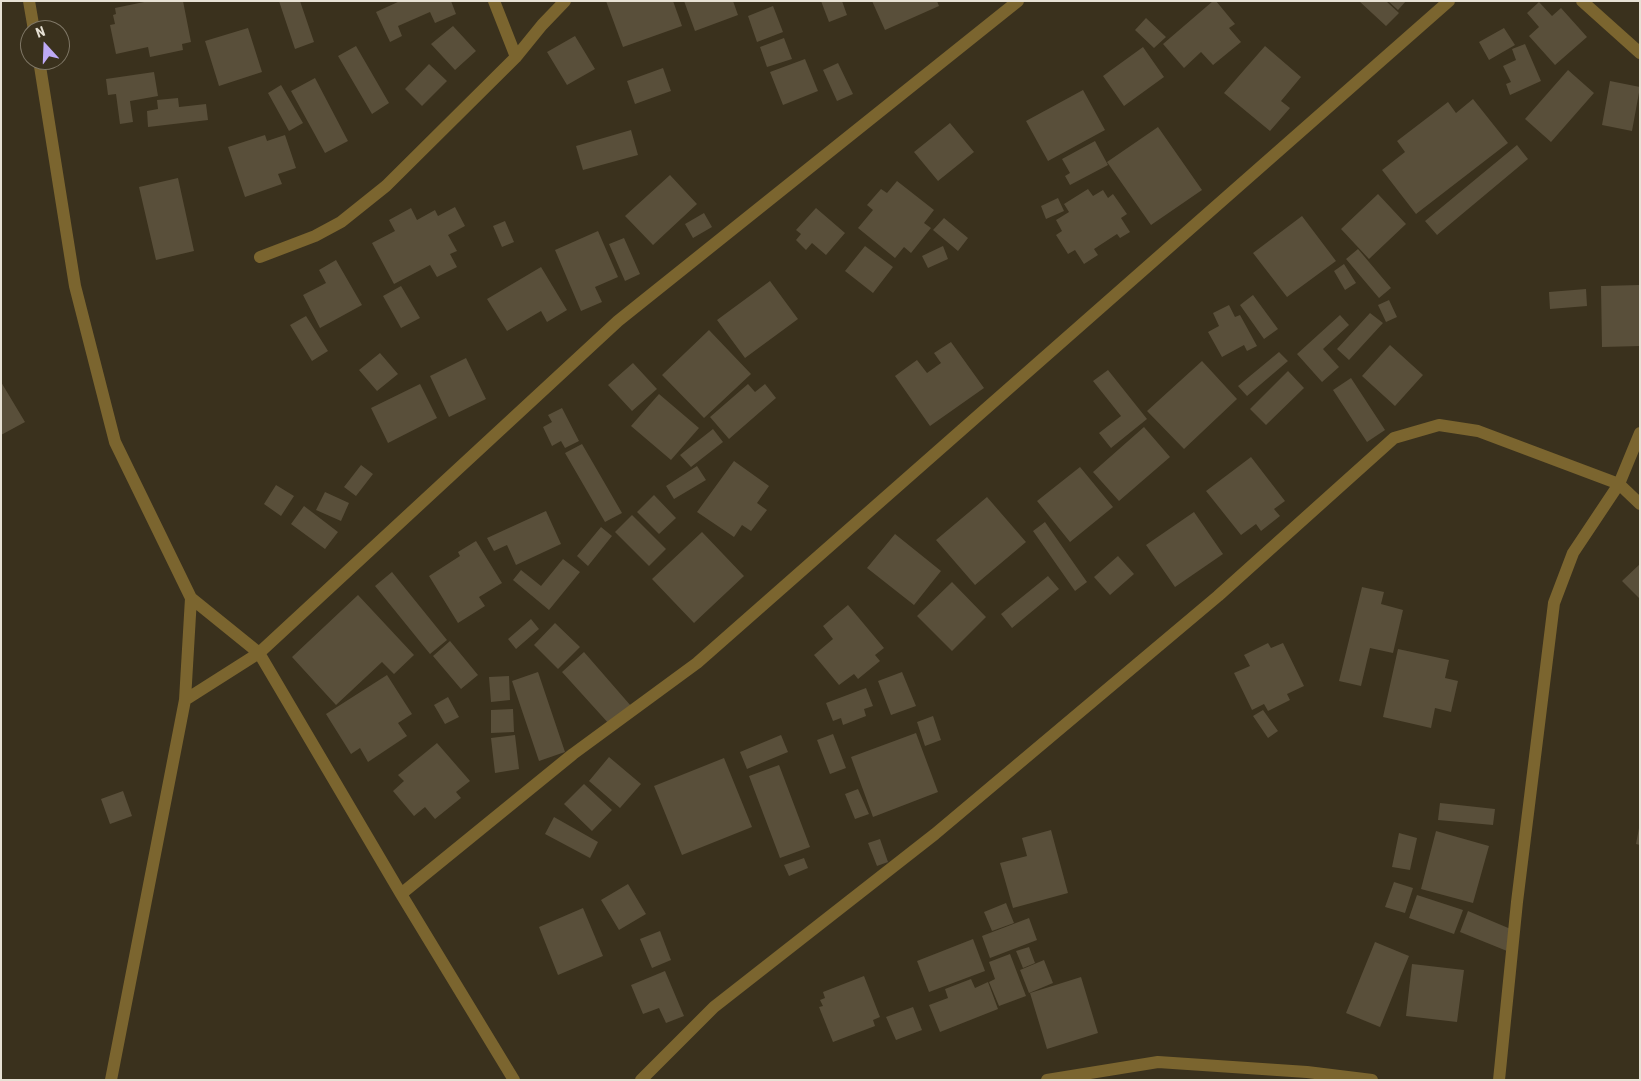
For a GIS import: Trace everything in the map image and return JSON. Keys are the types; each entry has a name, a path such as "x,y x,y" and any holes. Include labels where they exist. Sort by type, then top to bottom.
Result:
{"street":[{"path":"29,1 32,20"},
{"path":"494,1 516,57"},
{"path":"260,257 315,236 341,222 386,186 516,57 542,25 565,1"},
{"path":"185,700 259,653 618,321 1018,1"},
{"path":"401,894 573,754 698,663 1449,1"},
{"path":"1582,1 1640,54"},
{"path":"41,70 75,286 115,442 191,598 259,653 401,894 514,1080"},
{"path":"641,1080 714,1007 942,828 1218,596 1394,438 1439,425 1478,430 1618,484 1640,504"},
{"path":"1498,1080 1517,902 1554,603 1573,553 1618,484 1640,433"},
{"path":"111,1080 185,700 191,598"},
{"path":"1047,1080 1158,1062 1307,1072 1372,1080"}],"building":[{"path":"149,1 183,1 191,42 182,44 183,50 150,57 148,47 116,54 110,25 115,24 113,15 116,14 115,8"},
{"path":"279,1 300,1 314,42 295,49"},
{"path":"400,1 451,1 456,14 435,23 430,12 398,26 402,36 390,42 376,12"},
{"path":"606,1 673,1 682,26 623,47"},
{"path":"684,1 733,1 738,15 695,31"},
{"path":"821,1 842,1 847,15 829,22"},
{"path":"872,1 937,1 939,6 885,30"},
{"path":"1213,1 1216,1 1235,24 1229,28 1241,42 1213,65 1201,52 1184,68 1163,44"},
{"path":"1359,1 1386,1 1399,13 1386,26"},
{"path":"1388,1 1406,1 1398,10"},
{"path":"1539,2 1552,16 1561,8 1587,37 1555,65 1529,36 1539,27 1527,13"},
{"path":"773,6 783,32 757,42 748,16"},
{"path":"1146,18 1166,37 1154,48 1135,30"},
{"path":"453,26 476,51 455,70 431,44"},
{"path":"248,28 262,72 219,86 205,41"},
{"path":"1504,28 1515,45 1489,60 1479,42"},
{"path":"575,36 595,69 567,85 547,52"},
{"path":"784,38 792,59 767,67 760,47"},
{"path":"1525,44 1541,81 1510,95 1506,84 1511,82 1503,66 1516,60 1512,49"},
{"path":"356,46 389,103 372,114 338,56"},
{"path":"1265,46 1301,77 1281,101 1290,108 1270,131 1224,93"},
{"path":"1143,47 1164,77 1124,106 1103,76"},
{"path":"805,59 818,91 783,105 770,72"},
{"path":"838,63 853,94 837,101 823,70"},
{"path":"429,64 447,81 422,106 405,89"},
{"path":"663,68 671,91 635,104 627,81"},
{"path":"1568,70 1594,93 1551,142 1525,119"},
{"path":"154,72 158,96 130,101 133,122 120,124 116,94 108,95 106,79"},
{"path":"315,78 348,141 325,153 291,91"},
{"path":"1610,81 1640,87 1632,131 1602,125"},
{"path":"281,85 303,123 289,131 268,93"},
{"path":"1083,90 1105,130 1048,161 1026,121"},
{"path":"178,98 179,107 206,104 208,120 148,127 147,111 158,109 157,100"},
{"path":"1473,99 1508,143 1416,214 1382,170 1405,152 1397,141 1448,102 1456,113"},
{"path":"950,123 974,152 938,181 914,152"},
{"path":"1158,127 1202,190 1151,225 1107,162"},
{"path":"631,130 638,155 583,170 576,146"},
{"path":"265,135 267,141 285,135 296,168 278,174 282,184 245,197 228,147"},
{"path":"1095,141 1108,165 1070,185 1065,176 1070,173 1062,159"},
{"path":"1517,145 1528,159 1437,235 1425,221"},
{"path":"670,175 697,204 653,245 625,216"},
{"path":"178,178 194,251 156,260 139,187"},
{"path":"897,181 934,210 924,223 931,228 911,253 904,247 895,258 858,228 873,210 867,205 881,189 887,193"},
{"path":"1088,189 1093,196 1103,190 1108,198 1113,194 1127,214 1121,218 1130,232 1120,238 1117,234 1094,249 1098,255 1084,264 1075,250 1068,254 1056,235 1062,231 1056,220 1069,212 1064,204"},
{"path":"1378,194 1406,224 1369,259 1341,229"},
{"path":"1058,198 1064,211 1046,219 1041,206"},
{"path":"455,207 465,226 448,235 457,251 450,254 457,267 437,277 430,265 394,284 372,243 395,231 389,220 411,208 417,220 435,210 438,216"},
{"path":"816,208 845,233 826,255 812,243 806,250 796,240 801,234 796,230"},
{"path":"704,213 712,227 693,238 685,224"},
{"path":"1302,216 1336,261 1287,297 1253,253"},
{"path":"944,218 968,238 958,251 933,230"},
{"path":"505,221 514,242 502,247 493,226"},
{"path":"598,231 618,277 595,287 602,302 581,311 555,250"},
{"path":"624,238 640,274 625,281 609,244"},
{"path":"865,246 893,267 873,293 845,271"},
{"path":"943,246 948,259 928,268 922,256"},
{"path":"1358,249 1391,288 1379,298 1346,259"},
{"path":"336,260 362,305 320,328 303,295 326,283 319,270"},
{"path":"1344,264 1356,283 1345,290 1334,271"},
{"path":"541,267 567,310 547,322 541,311 507,331 487,299"},
{"path":"770,281 798,319 745,358 717,320"},
{"path":"1640,285 1640,346 1602,347 1601,286"},
{"path":"401,286 420,318 401,328 383,296"},
{"path":"1586,289 1587,306 1550,309 1549,292"},
{"path":"1253,295 1278,329 1264,339 1240,305"},
{"path":"1389,300 1397,317 1386,322 1378,305"},
{"path":"1229,305 1235,317 1240,315 1257,346 1247,351 1244,345 1222,357 1208,332 1219,326 1213,313"},
{"path":"1370,313 1383,323 1349,360 1337,349"},
{"path":"1340,315 1349,325 1323,349 1339,367 1322,382 1297,354"},
{"path":"306,316 328,351 312,361 290,325"},
{"path":"709,330 751,374 704,418 662,375"},
{"path":"951,342 984,388 930,426 895,376 917,360 927,373 941,363 934,353"},
{"path":"1390,345 1423,375 1395,406 1362,376"},
{"path":"1279,352 1288,361 1247,396 1238,386"},
{"path":"380,353 398,374 377,391 359,370"},
{"path":"466,358 486,399 449,417 430,376"},
{"path":"1202,361 1237,399 1184,449 1147,411"},
{"path":"633,363 657,389 632,411 608,385"},
{"path":"1108,370 1147,419 1111,448 1099,433 1121,416 1093,381"},
{"path":"1288,371 1304,388 1266,425 1250,409"},
{"path":"1351,378 1385,430 1367,442 1333,390"},
{"path":"1,382 25,422 1,435"},
{"path":"420,384 437,418 388,443 371,408"},
{"path":"748,384 755,392 765,384 776,398 729,439 710,417"},
{"path":"659,394 699,428 671,460 631,426"},
{"path":"562,408 579,441 565,448 561,441 552,446 543,427 552,422 548,415"},
{"path":"1144,427 1170,457 1119,501 1093,472"},
{"path":"713,429 723,442 691,467 680,455"},
{"path":"582,444 622,513 605,522 565,453"},
{"path":"1251,457 1285,501 1274,509 1280,516 1261,531 1256,524 1241,535 1206,491"},
{"path":"734,461 769,486 757,503 767,510 751,531 742,525 734,537 697,512"},
{"path":"361,465 373,474 356,496 344,487"},
{"path":"697,466 706,480 674,499 666,486"},
{"path":"1080,467 1113,507 1070,542 1037,501"},
{"path":"276,485 294,496 281,516 264,504"},
{"path":"325,492 349,503 341,521 316,510"},
{"path":"654,495 676,518 659,534 637,512"},
{"path":"987,497 1026,542 975,585 936,540"},
{"path":"304,506 338,532 325,549 291,524"},
{"path":"546,511 561,544 516,565 507,545 494,551 487,538"},
{"path":"1194,512 1223,554 1175,587 1146,545"},
{"path":"632,515 666,549 649,566 615,532"},
{"path":"1045,522 1087,582 1075,591 1033,531"},
{"path":"601,527 612,536 588,566 577,556"},
{"path":"702,532 744,576 694,623 652,579"},
{"path":"895,534 941,571 914,605 867,568"},
{"path":"476,541 502,583 479,597 485,606 458,623 429,576 460,556 458,552"},
{"path":"1118,556 1134,574 1110,595 1094,577"},
{"path":"563,559 580,572 549,610 513,580 521,570 541,586"},
{"path":"1640,564 1640,599 1622,581"},
{"path":"392,572 447,640 430,654 375,586"},
{"path":"1048,576 1059,589 1012,628 1001,614"},
{"path":"952,582 986,617 952,651 917,616"},
{"path":"1362,587 1384,592 1381,604 1403,610 1393,653 1370,648 1361,686 1339,681"},
{"path":"358,595 414,655 394,674 382,662 336,705 292,657"},
{"path":"848,605 884,648 875,655 880,661 858,679 854,674 839,685 814,655 833,639 823,626"},
{"path":"531,619 539,629 516,649 508,639"},
{"path":"555,623 580,647 558,669 534,645"},
{"path":"450,641 478,675 461,689 433,656"},
{"path":"1268,643 1271,648 1283,643 1304,686 1287,694 1290,700 1268,711 1264,704 1252,710 1234,673 1250,666 1244,655"},
{"path":"1398,649 1449,660 1445,678 1458,681 1451,712 1435,708 1431,728 1383,717"},
{"path":"584,652 631,706 610,725 562,672"},
{"path":"538,672 565,752 539,761 512,681"},
{"path":"902,672 916,706 891,715 878,681"},
{"path":"387,675 412,714 398,723 407,736 368,762 360,748 351,754 326,714"},
{"path":"509,676 510,700 491,702 489,677"},
{"path":"866,688 873,706 864,709 866,716 843,725 841,718 833,721 826,703"},
{"path":"448,697 459,717 445,724 434,705"},
{"path":"513,709 514,732 491,733 491,710"},
{"path":"1263,710 1278,731 1268,738 1253,716"},
{"path":"933,716 941,740 925,746 917,722"},
{"path":"916,733 938,792 873,817 851,757"},
{"path":"833,734 846,768 830,774 817,740"},
{"path":"515,735 519,769 495,773 491,738"},
{"path":"781,735 788,752 747,769 740,752"},
{"path":"437,743 470,781 456,792 461,798 435,819 425,807 414,816 393,791 404,781 398,775"},
{"path":"609,757 641,784 620,808 589,781"},
{"path":"724,758 752,827 682,855 654,786"},
{"path":"779,765 810,847 780,858 749,776"},
{"path":"584,784 612,810 592,831 564,804"},
{"path":"858,789 869,814 855,819 845,794"},
{"path":"123,791 132,816 110,824 101,799"},
{"path":"1440,803 1495,809 1493,825 1438,820"},
{"path":"554,817 598,842 590,858 545,834"},
{"path":"1640,828 1640,845 1636,844"},
{"path":"1051,830 1068,893 1013,908 1000,863 1027,856 1022,838"},
{"path":"1436,831 1489,846 1473,903 1421,889"},
{"path":"1399,833 1417,838 1410,870 1392,867"},
{"path":"880,839 888,862 877,866 868,843"},
{"path":"804,858 808,868 789,876 784,865"},
{"path":"1394,882 1413,888 1405,913 1385,907"},
{"path":"628,884 646,914 619,930 601,900"},
{"path":"1417,895 1463,910 1454,934 1409,918"},
{"path":"1006,903 1014,923 992,931 984,912"},
{"path":"583,908 603,956 558,975 539,927"},
{"path":"1468,911 1513,930 1507,951 1460,932"},
{"path":"1029,918 1037,940 990,958 982,936"},
{"path":"660,931 671,960 652,968 640,939"},
{"path":"973,939 985,971 929,992 917,961"},
{"path":"1375,942 1409,956 1380,1027 1346,1013"},
{"path":"1029,947 1035,963 1023,968 1016,951"},
{"path":"1010,954 1026,996 999,1006 989,982 995,979 989,962"},
{"path":"1044,960 1053,983 1029,993 1020,970"},
{"path":"1412,964 1464,970 1457,1022 1406,1016"},
{"path":"665,971 684,1016 666,1023 659,1008 643,1014 631,985"},
{"path":"864,976 880,1017 873,1020 875,1026 833,1042 819,1007 823,1006 820,1000 825,998 823,992"},
{"path":"1081,977 1098,1033 1047,1049 1030,993"},
{"path":"971,979 975,988 988,982 998,1009 940,1032 929,1005 948,998 945,989"},
{"path":"913,1007 922,1030 896,1040 886,1017"}]}
